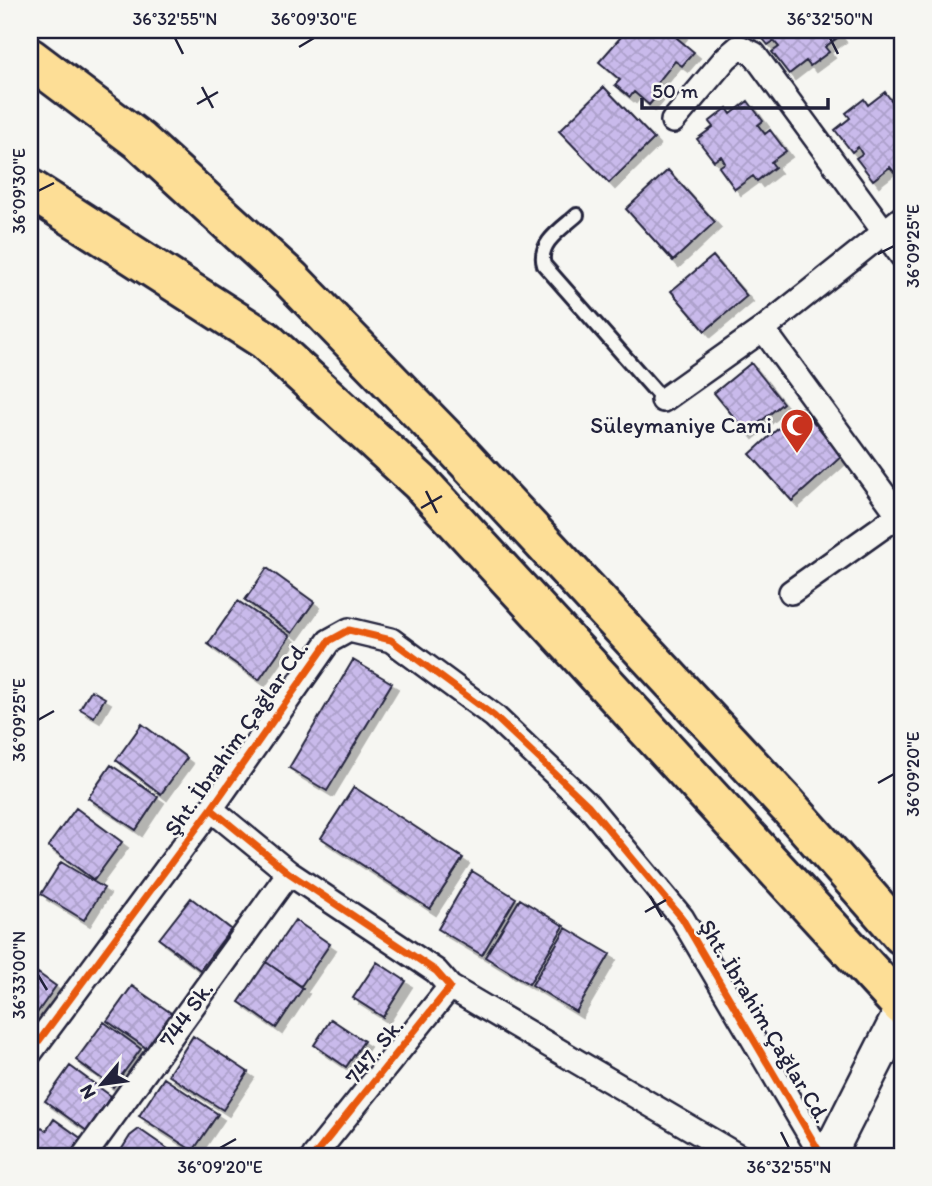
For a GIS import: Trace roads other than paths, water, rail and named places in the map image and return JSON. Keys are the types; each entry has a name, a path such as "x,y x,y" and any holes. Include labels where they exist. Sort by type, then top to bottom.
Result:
{"highway":[{"path":"30,58 140,141 291,279 454,447 897,921"},
{"path":"30,189 265,340 420,482 902,1008"}],"street":[{"path":"673,121 726,58 739,47 754,54 902,256"},
{"path":"663,400 763,328 902,218"},
{"path":"763,328 901,514 791,592"},
{"name":"Şht. İbrahim Çağlar Cd.","path":"30,1053 211,809 328,641 349,630 391,640 494,716 588,805 682,918 822,1156"},
{"path":"211,809 289,873 443,979 738,1156"},
{"name":"744 Sk.","path":"84,1156 289,873"},
{"name":"747. Sk.","path":"314,1156 443,979"},
{"path":"828,1156 902,1008"}],"lane":[{"path":"577,215 546,244 542,251 544,265 663,400"}],"place":[{"name":"Süleymaniye Cami","path":"797,455"}]}
